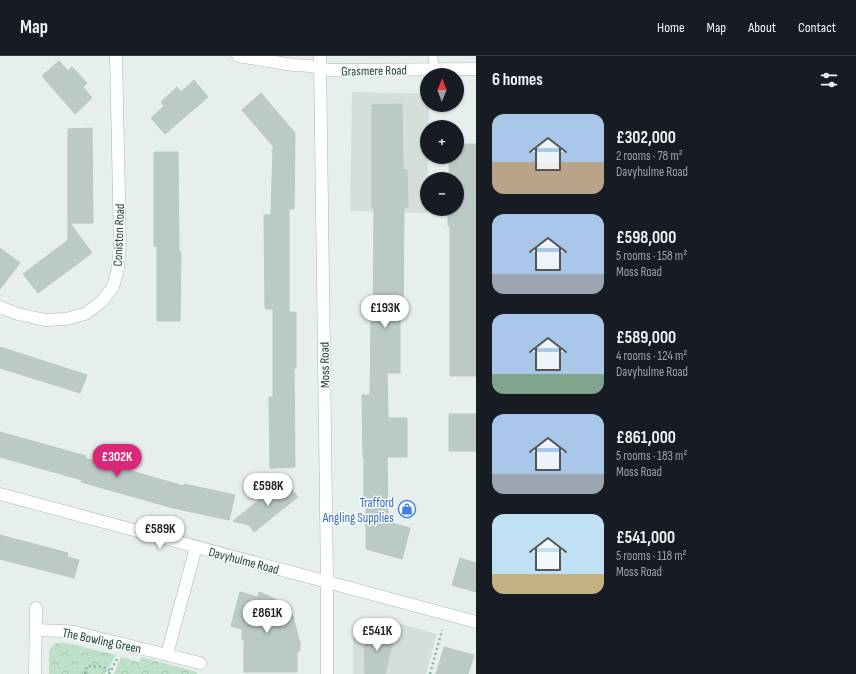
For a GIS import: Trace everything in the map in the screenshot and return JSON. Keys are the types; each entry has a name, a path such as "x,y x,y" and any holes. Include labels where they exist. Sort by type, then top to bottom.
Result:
{"street":[{"name":"Coniston Road","path":"0,307 18,314 44,320 66,319 85,314 101,302 113,287 118,268 120,243 116,56"},
{"name":"Grasmere Road","path":"238,56 329,70 420,69"},
{"name":"Moss Road","path":"320,56 327,674"},
{"name":"Grasmere Road","path":"464,68 476,68"},
{"name":"Davyhulme Road","path":"0,494 476,622"},
{"path":"167,654 196,547"},
{"path":"35,674 36,608"},
{"name":"The Bowling Green","path":"36,630 69,632 200,663"}],"lane":[{"path":"433,56 434,68"}],"path":[{"path":"430,674 447,614"},
{"path":"85,674 87,666 103,667 112,671"}],"shaded area":[{"path":"352,92 420,94 420,112 429,112 429,120 420,120 420,164 428,164 428,172 420,172 420,213 350,211"},
{"path":"374,619 385,620 437,634 426,674 353,674 353,638 355,630 360,624"}],"green space":[{"path":"56,643 66,643 116,655 105,674 49,674 49,650"},
{"path":"121,657 140,662 141,657 197,672 197,674 114,674"}],"building":[{"path":"59,61 68,71 72,67 87,83 83,87 92,98 75,114 42,76"},
{"path":"194,80 208,97 165,134 151,118 164,106 161,102 177,87 181,92"},
{"path":"261,93 295,133 294,209 289,209 289,312 296,312 296,368 294,368 295,467 270,468 269,397 273,397 273,309 265,309 264,215 271,215 273,146 242,110"},
{"path":"402,104 403,170 407,170 408,207 404,207 403,317 400,317 400,373 387,373 388,418 407,418 407,457 387,457 388,522 410,528 402,559 366,549 366,502 364,502 362,395 370,395 371,322 373,322 374,207 372,208 372,105"},
{"path":"92,128 93,223 70,223 92,253 38,293 23,274 68,240 68,129"},
{"path":"464,144 476,144 476,376 450,376 450,226 448,226 448,216 464,216 464,172 449,172 449,164 464,164"},
{"path":"154,152 178,152 179,252 181,252 180,321 157,321 157,246 154,246"},
{"path":"0,248 20,263 0,289"},
{"path":"0,347 87,375 80,393 0,368"},
{"path":"449,414 476,414 476,451 449,451"},
{"path":"0,432 184,486 184,484 235,495 229,520 173,508 0,457"},
{"path":"284,480 298,497 254,532 249,525 233,521"},
{"path":"0,535 68,553 67,557 79,560 74,578 0,559"},
{"path":"460,558 476,563 476,592 452,585"},
{"path":"240,592 258,597 259,592 267,595 282,603 293,616 300,643 300,651 297,652 297,672 244,672 244,640 242,640 242,629 231,626"},
{"path":"364,628 394,637 385,674 365,674"},
{"path":"444,647 474,655 468,674 436,674"}],"place":[{"name":"Trafford Angling Supplies","path":"407,509"}]}
